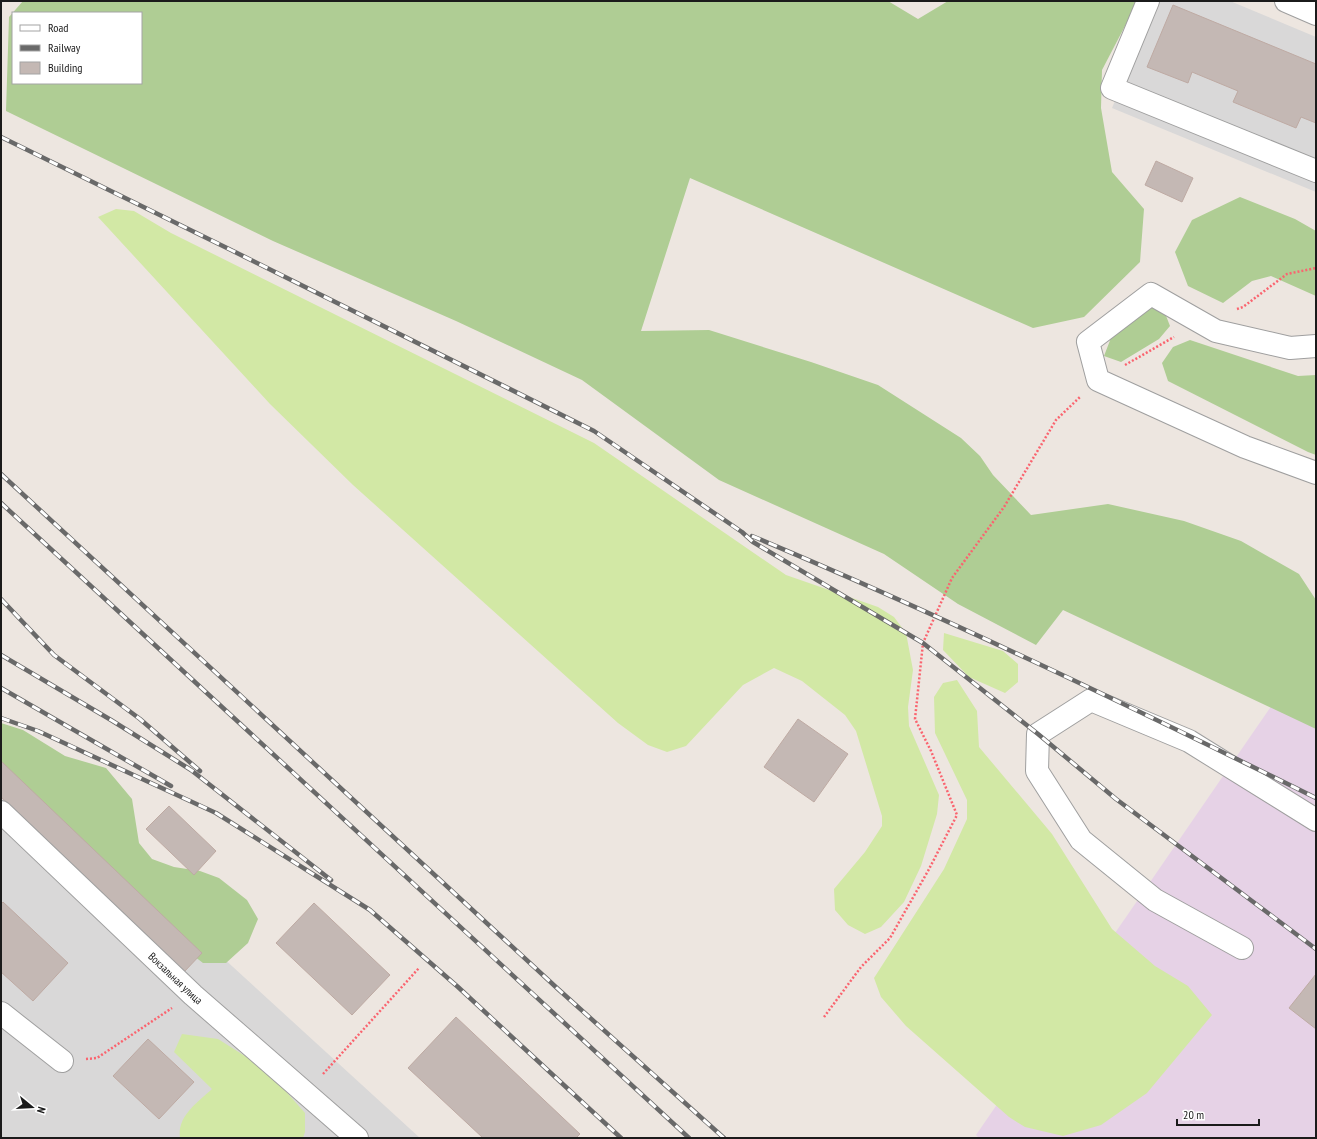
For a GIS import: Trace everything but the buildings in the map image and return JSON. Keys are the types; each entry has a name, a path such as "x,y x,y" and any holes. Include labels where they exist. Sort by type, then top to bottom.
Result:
{"street":[{"path":"1148,1 1112,88 1316,171"},
{"path":"1286,1 1316,14"},
{"path":"1316,346 1290,348 1216,331 1151,294 1088,342 1098,380 1245,447 1316,473"},
{"path":"1242,948 1155,900 1081,840 1037,771 1038,734 1091,700 1189,741 1316,820"},
{"name":"Вокзальная улица","path":"1,812 193,995 356,1138"},
{"path":"1,1013 62,1061"}],"path":[{"path":"824,1017 861,967 890,938 928,871 957,815 931,751 915,719 923,643 935,615 952,578 1004,507 1056,420 1098,380"},
{"path":"306,1094 419,968"},
{"path":"62,1061 97,1058 193,995"}],"shaded area":[{"path":"1156,1 1230,1 1316,37 1316,192 1112,108"},
{"path":"1316,641 1316,1138 979,1138 976,1135"},
{"path":"1,755 420,1138 1,1138"}],"green space":[{"path":"23,1 888,1 918,19 948,1 1138,1 1102,70 1101,108 1112,172 1144,209 1140,262 1084,317 1033,328 690,178 641,331 709,330 878,385 961,438 980,456 993,475 1031,515 1108,504 1184,521 1241,541 1299,574 1316,600 1316,729 1063,610 1036,645 958,604 884,554 719,480 582,380 456,321 273,241 6,111 9,17 12,14 12,84 142,84 142,12 13,12"},
{"path":"1240,197 1295,219 1316,231 1316,296 1271,276 1252,281 1223,303 1188,286 1175,252 1192,220"},
{"path":"116,209 134,211 171,233 594,443 786,575 878,607 894,617 906,633 913,670 908,707 909,726 939,795 937,814 921,866 904,902 881,927 865,934 848,925 835,910 834,889 865,852 882,826 882,816 856,731 845,715 802,681 774,668 743,685 686,746 667,752 648,745 618,723 353,485 270,404 98,217"},
{"path":"1146,308 1163,308 1170,326 1159,339 1121,362 1104,356 1114,330"},
{"path":"1190,340 1298,376 1316,375 1316,455 1168,381 1162,363 1173,347"},
{"path":"944,633 1003,651 1018,664 1018,682 1005,693 969,677 943,650"},
{"path":"957,680 977,711 979,747 1052,834 1112,929 1155,966 1188,986 1212,1015 1147,1093 1101,1125 1063,1136 1025,1127 1009,1117 906,1026 881,997 874,978 944,869 967,819 967,800 935,733 934,697 943,683"},
{"path":"1,723 23,730 65,756 106,768 132,799 139,843 152,859 174,867 200,871 219,878 247,900 258,919 248,943 226,963 203,963 156,927 1,772"},
{"path":"182,1034 218,1039 267,1070 305,1113 305,1132 303,1138 180,1138 182,1123 189,1110 212,1089 174,1052"}],"railway":[{"path":"1,137 594,431 742,532 753,542 923,643 1038,734 1116,799 1316,949"},
{"path":"1,474 558,989 724,1138"},
{"path":"1,503 689,1138"},
{"path":"752,536 823,566 1036,662 1316,798"},
{"path":"1,599 54,655 140,719 200,771"},
{"path":"1,655 111,720 191,770 331,880"},
{"path":"1,688 171,786"},
{"path":"1,718 38,731 216,813 370,910 458,987 621,1138"}]}
